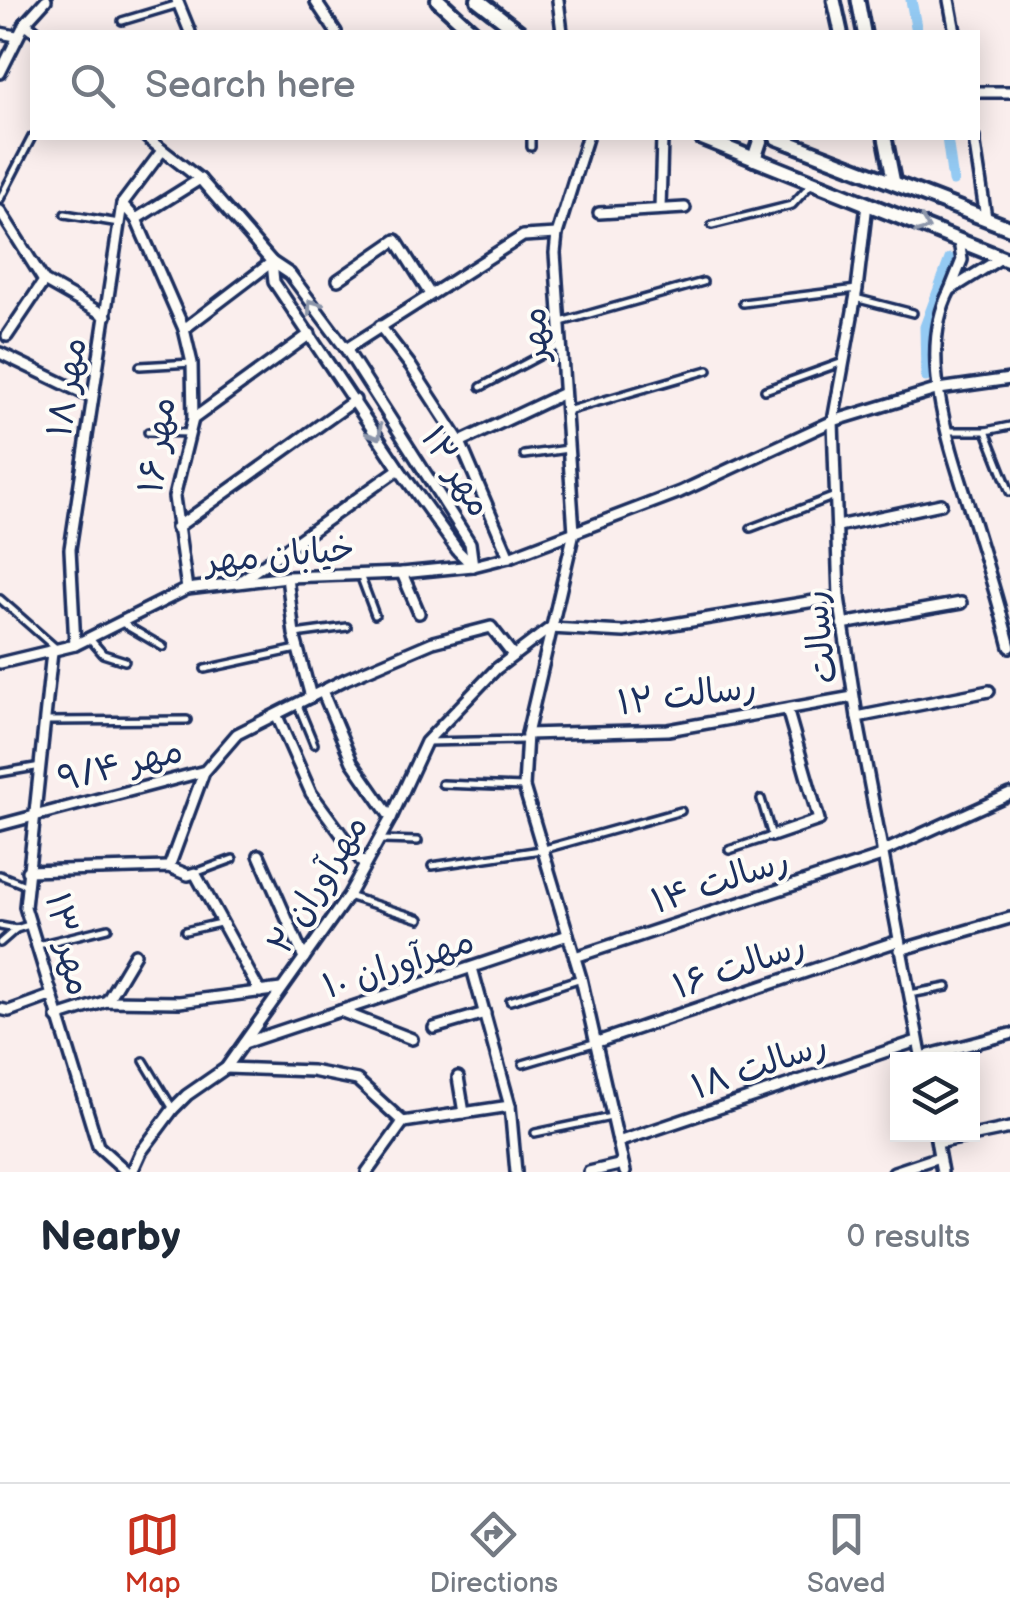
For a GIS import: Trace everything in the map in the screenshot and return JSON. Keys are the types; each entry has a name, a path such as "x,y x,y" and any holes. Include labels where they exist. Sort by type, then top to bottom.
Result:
{"main road":[{"path":"438,0 471,30"},
{"path":"478,0 516,30"},
{"path":"707,140 1006,259"},
{"path":"754,159 761,140"},
{"path":"783,140 1010,228"}],"street":[{"path":"0,73 16,36 46,0"},
{"path":"318,0 335,30"},
{"path":"558,0 562,30"},
{"path":"834,0 841,30"},
{"path":"858,0 864,30"},
{"path":"948,0 955,30"},
{"path":"178,2 188,30"},
{"path":"25,22 34,30"},
{"path":"0,32 16,36"},
{"path":"980,92 1010,92"},
{"path":"149,140 200,179 272,262 184,329"},
{"name":"مهر","path":"586,140 557,234 574,532 528,737 524,787 581,978 624,1168"},
{"path":"660,209 662,140"},
{"path":"885,140 894,183"},
{"path":"974,140 986,218"},
{"name":"مهر ۱۸","path":"75,645 70,549 118,223 122,204 162,152"},
{"path":"136,218 200,179"},
{"name":"مهر ۱۶","path":"122,204 136,218 184,329 192,363 193,419 174,496 187,589"},
{"name":"رسالت","path":"868,204 834,421 839,597 853,696 920,1052"},
{"path":"599,214 685,208"},
{"path":"0,212 44,281 106,316"},
{"path":"346,349 523,236 557,234"},
{"path":"338,280 396,240 430,294"},
{"path":"958,241 962,260 943,304 936,336 940,389 947,431 1010,648"},
{"path":"950,290 1006,259"},
{"name":"مهر ۱۲","path":"272,262 274,282 399,469 472,566"},
{"name":"مهر ۱۲","path":"272,262 290,274 346,349 470,543 472,566"},
{"path":"7,336 44,281"},
{"path":"380,326 460,442 509,556"},
{"path":"193,419 310,334"},
{"path":"0,353 91,397"},
{"path":"341,381 359,370"},
{"name":"خیابان مهر","path":"0,663 75,645 187,589 287,577 472,566 509,556 680,492 834,421 940,389 1010,379"},
{"path":"460,442 564,393"},
{"path":"176,528 355,400"},
{"path":"240,581 399,469"},
{"path":"838,526 942,504"},
{"path":"402,573 418,613"},
{"path":"287,577 297,649 312,698"},
{"path":"550,628 624,632 839,597"},
{"path":"842,624 960,603"},
{"name":"مهر ۹/۴","path":"0,824 204,772 237,734 346,678 433,642 491,628 512,656"},
{"name":"مهرآوران ۲","path":"129,1172 173,1109 226,1068 348,896 391,818 426,742 512,656 550,628"},
{"name":"مهر ۱۳","path":"55,651 24,907 98,1146 129,1172"},
{"path":"857,717 989,690"},
{"path":"322,692 352,762 391,818"},
{"name":"رسالت ۱۲","path":"528,737 668,730 853,696"},
{"path":"772,836 819,820 787,709"},
{"path":"277,716 311,793 364,865"},
{"path":"169,867 204,772"},
{"name":"رسالت ۱۴","path":"575,957 882,854 1010,794"},
{"path":"259,855 304,958"},
{"path":"27,871 169,867 188,876 195,873 260,992"},
{"name":"رسالت ۱۶","path":"597,1042 898,946 1010,918"},
{"name":"مهرآوران ۱۰","path":"244,1043 568,934"},
{"path":"106,1001 135,954"},
{"path":"472,968 510,1106 516,1172"},
{"path":"57,1017 106,1001 179,1002 282,989"},
{"path":"0,1009 9,1011 50,996"},
{"path":"340,1011 412,1039"},
{"path":"434,1028 484,1014"},
{"path":"943,1052 1010,1034"},
{"name":"رسالت ۱۸","path":"618,1142 918,1041"},
{"path":"226,1068 312,1071 356,1080 402,1122"},
{"path":"458,1077 464,1113"},
{"path":"368,1172 402,1122 510,1106"},
{"path":"980,1132 1010,1128"},
{"path":"936,1142 942,1172"},
{"path":"894,1172 939,1157"},
{"path":"588,1172 624,1168"}],"lane":[{"path":"122,21 178,2"},
{"path":"0,199 30,140"},
{"path":"531,140 531,146"},
{"path":"712,225 792,205 813,182"},
{"path":"65,214 118,223"},
{"path":"562,322 702,282"},
{"path":"743,303 856,293 913,312"},
{"path":"481,387 562,344"},
{"path":"765,390 843,362"},
{"path":"140,366 192,363"},
{"path":"566,411 708,370"},
{"path":"947,431 986,431 1010,426"},
{"path":"986,431 1010,492"},
{"path":"148,432 190,433"},
{"path":"524,455 568,449"},
{"path":"751,528 835,496"},
{"path":"360,574 374,615"},
{"path":"0,599 55,651"},
{"path":"122,623 162,647"},
{"path":"294,634 347,627"},
{"path":"90,639 103,654 125,662"},
{"path":"205,669 297,649"},
{"path":"298,705 314,744"},
{"path":"46,721 186,720"},
{"path":"426,742 528,737"},
{"path":"0,774 41,766"},
{"path":"442,784 524,787"},
{"path":"729,850 772,836 761,798"},
{"path":"432,866 541,850 681,810"},
{"path":"379,840 418,841"},
{"path":"195,873 234,860"},
{"path":"0,875 26,886"},
{"path":"348,896 420,918"},
{"path":"185,932 223,922"},
{"path":"0,943 16,929 29,925"},
{"path":"0,926 16,929"},
{"path":"35,946 108,928"},
{"path":"510,1001 581,978"},
{"path":"909,994 946,986"},
{"path":"523,1064 597,1042"},
{"path":"144,1061 173,1109"},
{"path":"536,1133 614,1116"}],"waterway":[{"path":"911,0 917,30"},
{"path":"947,140 953,181"},
{"path":"926,377 925,327 950,259"}]}
